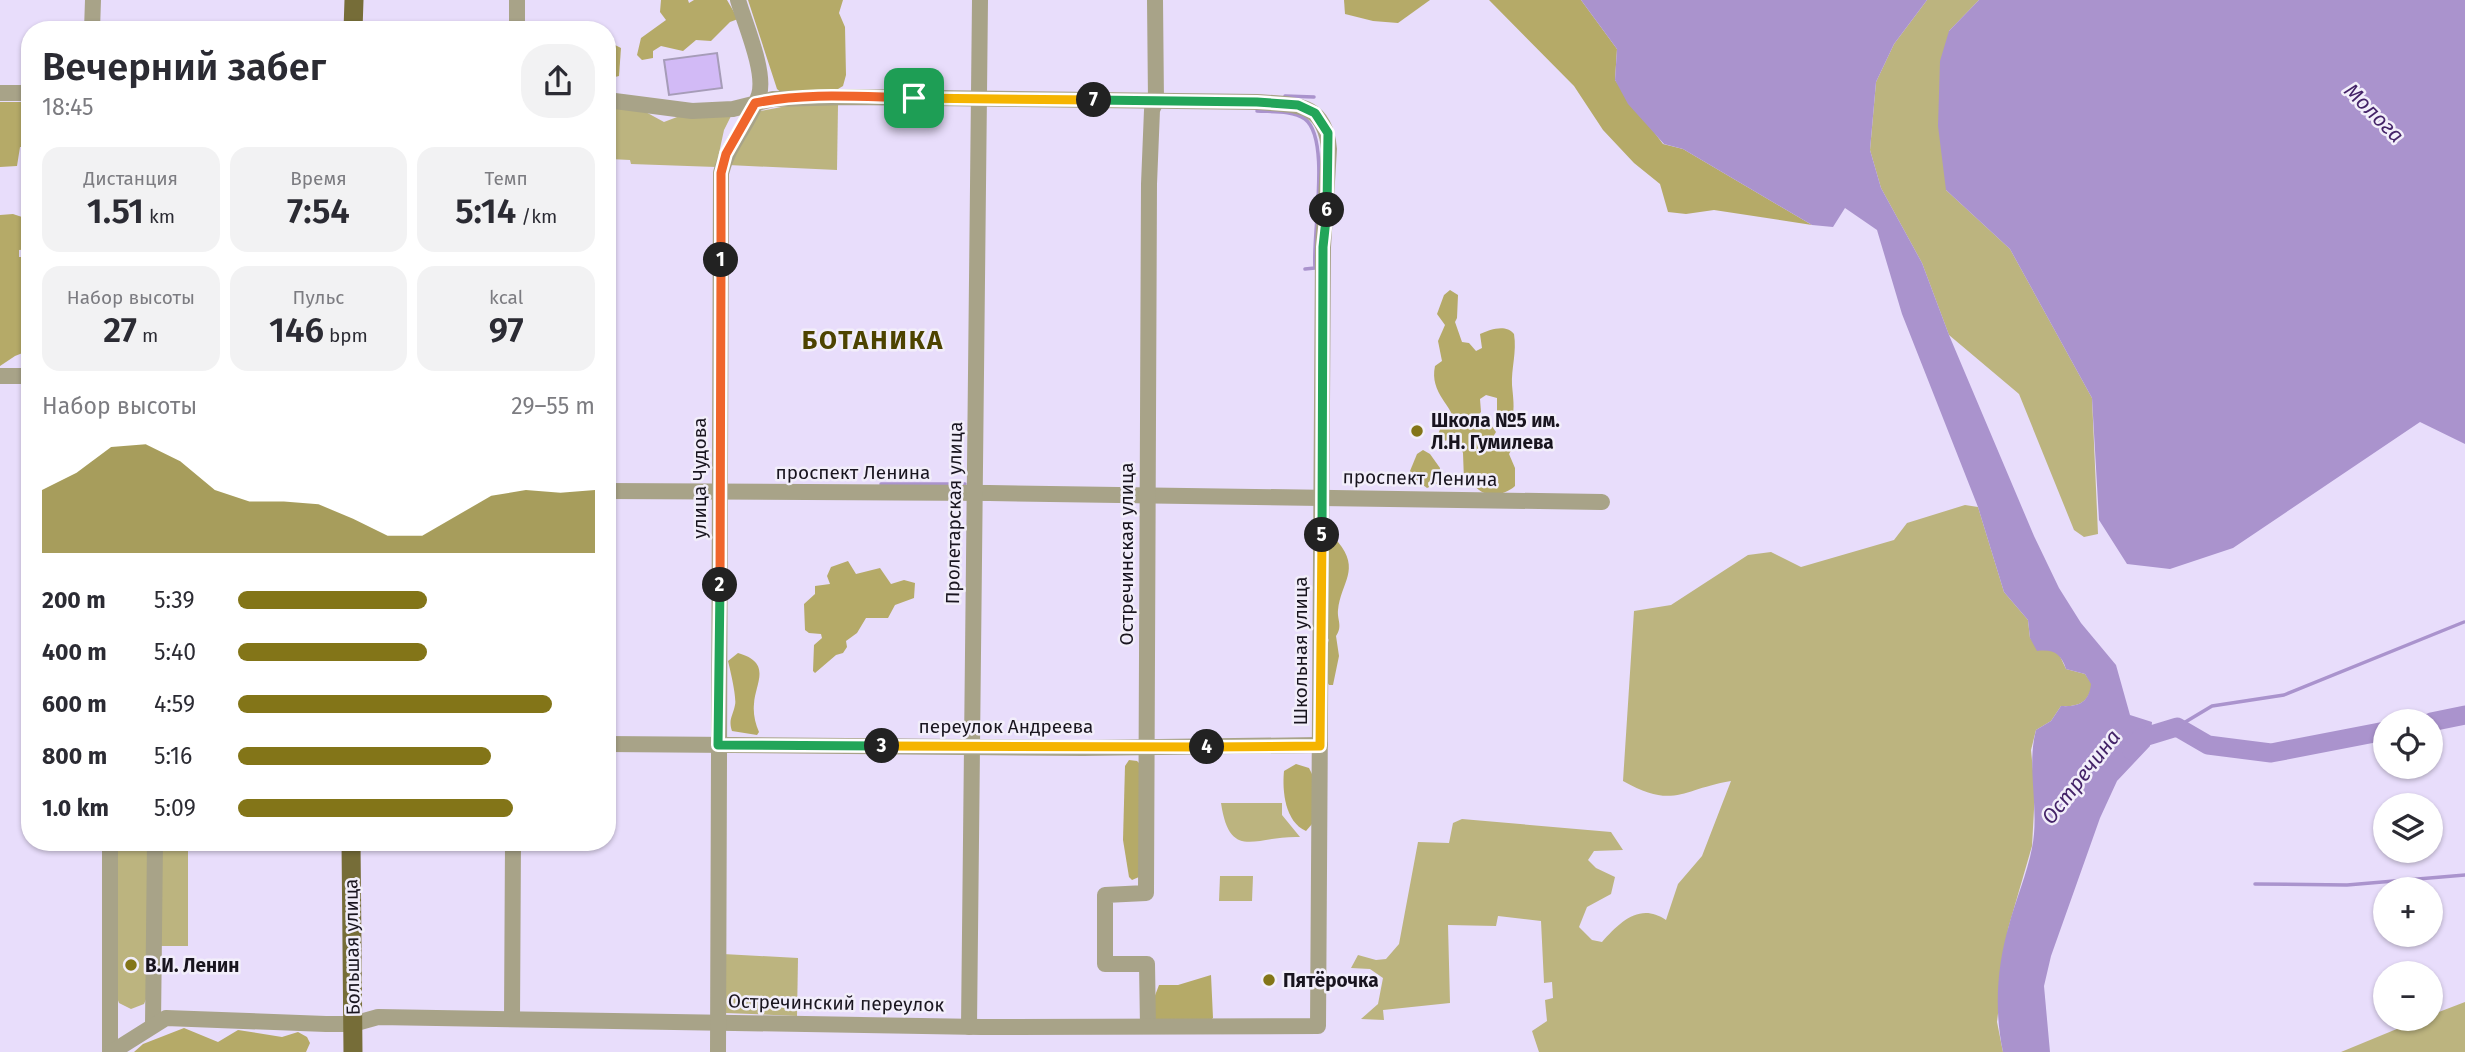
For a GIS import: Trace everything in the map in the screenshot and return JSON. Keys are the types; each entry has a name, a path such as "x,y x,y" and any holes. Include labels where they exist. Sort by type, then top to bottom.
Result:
{"main road":[{"path":"353,21 354,0"},
{"name":"Большая улица","path":"351,851 353,1052"}],"street":[{"path":"92,21 93,0"},
{"path":"517,0 517,21"},
{"name":"улица Чудова","path":"718,1052 721,173 726,154 755,103 761,82 738,0"},
{"name":"Пролетарская улица","path":"969,1027 979,0"},
{"name":"Остречинская улица","path":"1148,1026 1147,964 1105,964 1105,895 1146,893 1149,184 1152,110 1156,102 1155,0"},
{"path":"0,93 21,93"},
{"path":"616,101 692,111 733,109 773,99 849,97 1156,102"},
{"name":"Школьная улица","path":"1156,102 1257,102 1298,105 1315,113 1328,133 1323,247 1318,1026"},
{"path":"0,376 21,376"},
{"name":"проспект Ленина","path":"616,491 1602,502"},
{"name":"переулок Андреева","path":"616,744 1147,748 1320,746"},
{"path":"110,851 111,1052"},
{"path":"111,1052 153,1024 155,851"},
{"path":"512,1018 513,851"},
{"name":"Остречинский переулок","path":"153,1024 166,1018 354,1024 379,1017 969,1027 1318,1026"}],"shaded area":[{"path":"661,0 688,0 689,3 694,0 727,0 738,19 730,22 711,41 696,40 683,51 661,46 653,51 653,58 642,60 637,55 641,38 666,20 660,12"},
{"path":"748,0 843,0 839,13 845,27 846,75 843,86 833,92 783,94 777,89"},
{"path":"1344,0 1430,0 1398,23 1373,21 1345,14"},
{"path":"1489,0 1581,0 1617,49 1615,80 1663,144 1683,149 1812,225 1714,210 1686,214 1668,212 1660,184 1634,163 1603,130 1574,86"},
{"path":"1927,0 1979,0 1949,31 1946,190 2010,249 2092,398 2098,534 2084,537 2074,530 2019,394 1949,335 1922,263 1881,188 1870,150 1876,82 1894,44"},
{"path":"616,46 621,48 619,76 616,77"},
{"path":"0,102 21,102 21,147 17,166 0,167"},
{"path":"616,105 642,110 664,122 685,114 731,116 724,130 716,167 631,164 630,160 616,159"},
{"path":"792,105 838,105 837,170 728,165 760,111"},
{"path":"0,215 21,217 21,354 0,366"},
{"path":"1450,290 1458,295 1455,322 1462,342 1469,343 1476,351 1482,348 1480,334 1503,328 1514,334 1512,419 1502,420 1497,415 1497,398 1486,395 1480,399 1481,412 1470,424 1475,426 1481,420 1491,425 1496,432 1491,440 1495,444 1503,440 1517,440 1509,454 1515,468 1515,486 1498,494 1486,494 1476,488 1473,482 1464,481 1463,453 1456,436 1450,435 1446,441 1438,435 1442,423 1454,422 1438,392 1434,376 1435,366 1442,361 1438,341 1445,325 1437,314 1444,295"},
{"path":"1423,450 1430,454 1440,468 1438,483 1427,488 1414,478 1410,471 1417,454"},
{"path":"1965,505 1978,507 2004,592 2028,620 2030,638 2059,654 2066,669 2085,674 2092,684 2085,700 2073,706 2061,706 2051,721 2036,730 2031,750 2035,791 2032,846 2008,929 1997,1022 2003,1052 1539,1052 1532,1031 1547,1021 1545,1000 1553,998 1552,982 1544,983 1541,921 1498,916 1496,926 1448,925 1450,1003 1383,1010 1384,1020 1361,1019 1378,1004 1383,978 1370,969 1351,968 1358,955 1376,960 1386,959 1399,944 1418,842 1449,843 1453,823 1462,819 1611,832 1623,850 1594,851 1588,860 1596,868 1615,877 1611,894 1587,907 1579,927 1592,940 1602,942 1623,922 1639,914 1657,915 1666,920 1678,884 1702,856 1731,781 1667,796 1640,790 1623,781 1634,611 1671,605 1748,555 1771,552 1801,567 1894,540 1907,523"},
{"path":"1333,541 1338,542 1345,552 1349,568 1338,610 1339,626 1336,636 1339,656 1333,685 1329,685 1324,663 1329,640 1325,633 1328,546"},
{"path":"848,561 856,574 880,568 891,584 904,580 915,583 914,598 895,605 888,618 866,618 857,633 846,641 847,647 843,653 836,655 815,673 814,645 822,638 821,634 805,630 804,604 815,594 815,586 830,584 827,576 831,567"},
{"path":"738,653 749,657 759,668 754,707 759,732 757,735 732,731 731,727 735,701 728,661"},
{"path":"1129,760 1137,761 1143,767 1139,877 1132,880 1129,877 1123,840 1125,766"},
{"path":"1296,764 1309,768 1312,774 1312,824 1306,831 1293,821 1286,805 1284,771"},
{"path":"1221,803 1282,803 1282,815 1300,837 1247,842 1238,840 1225,822"},
{"path":"116,851 148,851 147,997 144,1004 131,1009 119,1003 116,995"},
{"path":"160,851 188,851 188,946 158,946"},
{"path":"1220,876 1253,876 1252,901 1219,901"},
{"path":"723,954 798,958 797,1016 726,1013"},
{"path":"1211,975 1213,1018 1206,1024 1152,1020 1151,1006 1159,985 1178,985"},
{"path":"2465,1002 2465,1052 2341,1052 2392,1031 2443,1031 2443,1010"},
{"path":"184,1028 218,1042 238,1030 282,1037 298,1032 307,1037 310,1043 306,1052 134,1052 143,1044"}],"water":[{"path":"1581,0 1927,0 1894,44 1876,82 1870,150 1881,188 1922,263 1949,335 2034,536 2059,588 2081,623 2116,665 2130,715 2152,722 2150,746 2117,781 2100,818 2051,956 2044,986 2050,1052 2003,1052 1998,1020 1999,972 2005,941 2032,848 2035,818 2032,759 2036,730 2051,721 2061,706 2073,706 2085,700 2091,684 2085,674 2066,669 2056,653 2037,651 2030,638 2028,620 2004,592 1978,507 1902,314 1877,230 1845,208 1833,227 1812,225 1683,149 1664,144 1628,104 1615,80 1617,49"},
{"name":"Молога","path":"1979,0 2465,0 2465,444 2420,422 2233,548 2170,569 2127,564 2099,520 2092,398 2010,249 1946,190 1938,126 1940,61 1949,31"}],"building":[{"path":"717,53 722,88 669,95 664,60"}],"waterway":[{"path":"1285,96 1314,97"},
{"path":"1257,111 1294,114 1305,119 1313,130 1319,166 1315,268 1305,269"},
{"path":"881,484 965,484"},
{"path":"2177,727 2212,706 2284,695 2464,622"},
{"name":"Остречина","path":"2443,720 2465,715"},
{"name":"Остречина","path":"2131,750 2141,738 2177,727 2208,745 2271,753 2373,733"},
{"path":"2255,884 2347,885 2465,875"}],"place":[{"name":"Школа №5 им. Л.Н. Гумилева","path":"1417,431"},
{"name":"В.И. Ленин","path":"131,965"},
{"name":"Пятёрочка","path":"1269,980"}],"district":[{"name":"БОТАНИКА","path":"873,340"}],"route":[{"path":"827,97 914,98 1257,102 1298,105 1315,113 1323,122 1328,133 1329,149 1323,247 1320,746 1083,748 718,745 721,173 726,154 755,103 773,99 827,97"}]}
